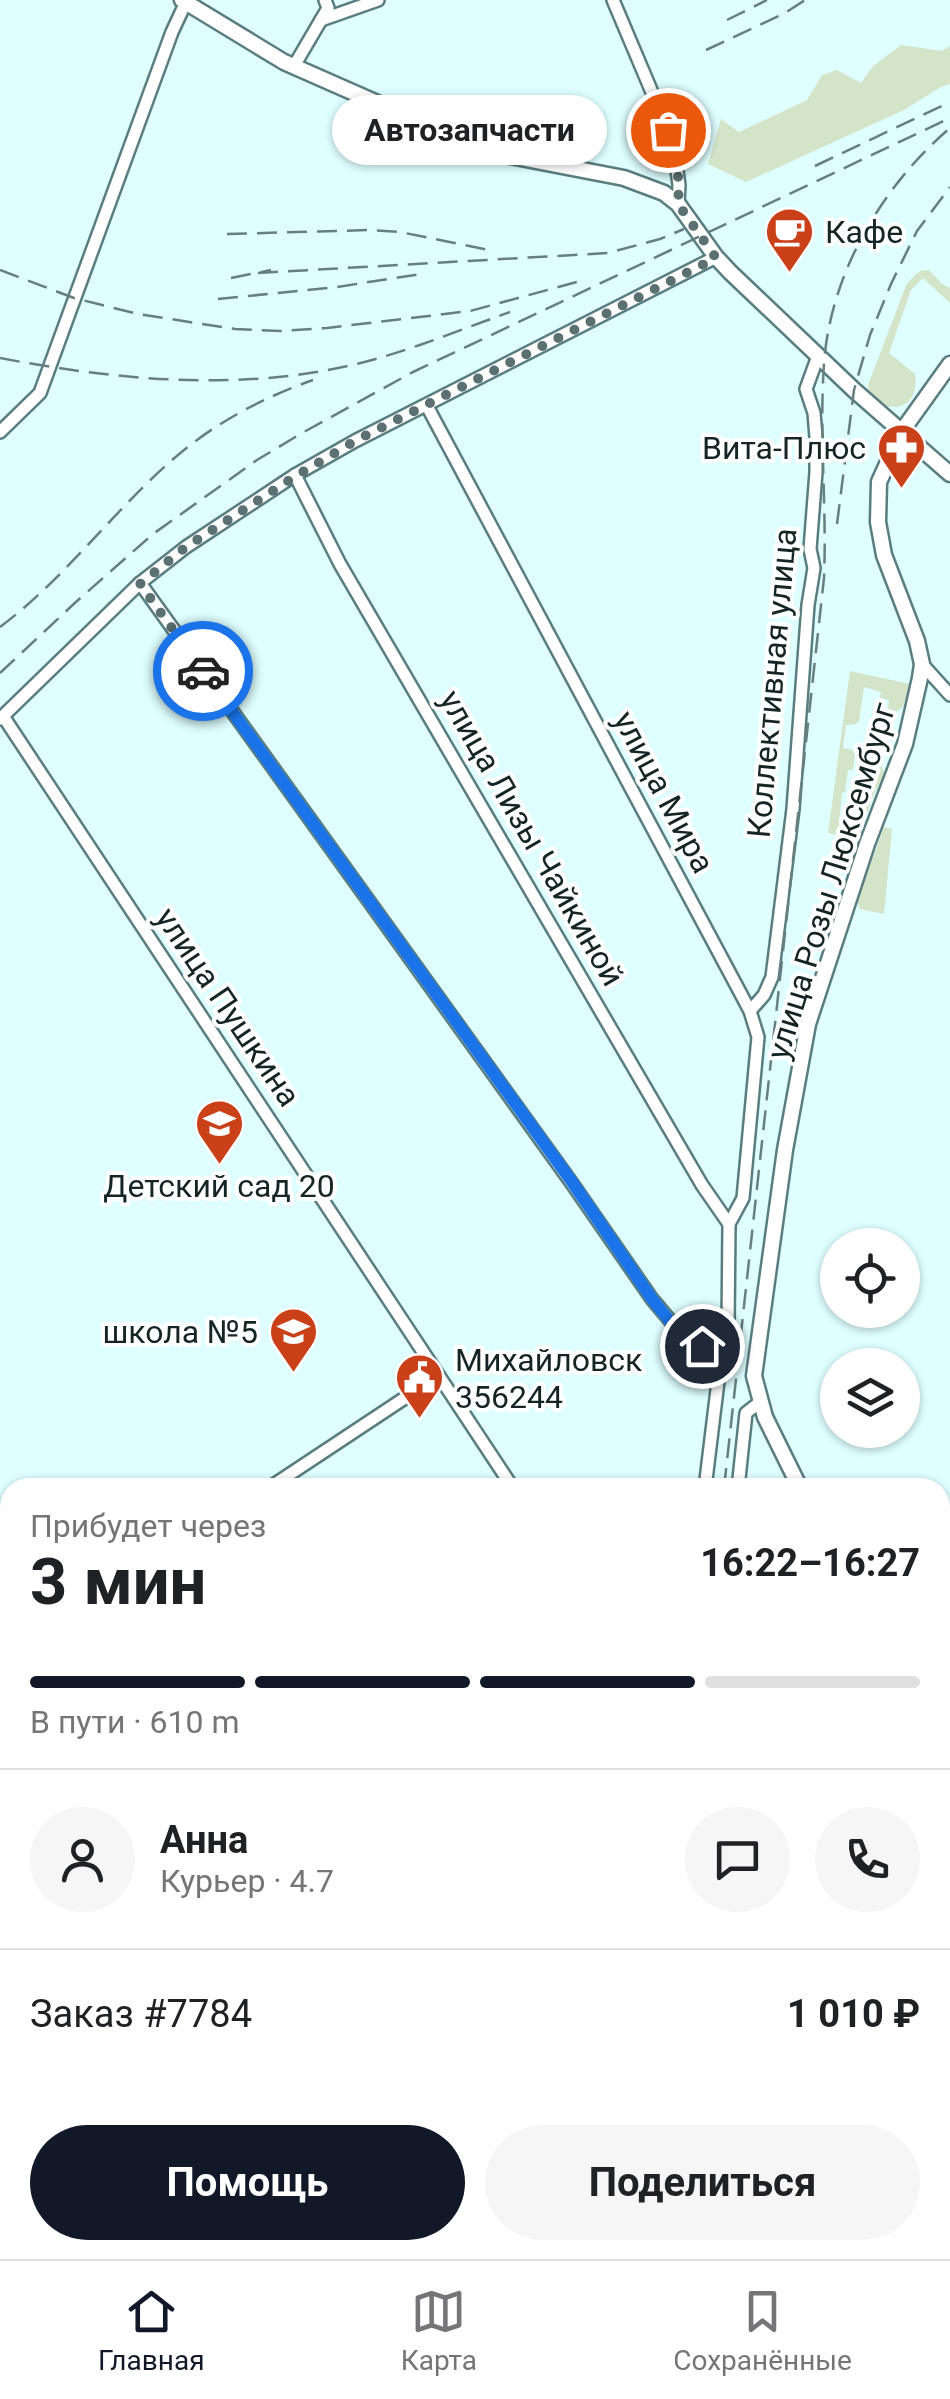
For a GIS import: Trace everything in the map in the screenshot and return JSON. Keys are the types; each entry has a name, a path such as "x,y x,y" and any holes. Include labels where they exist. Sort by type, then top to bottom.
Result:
{"main road":[{"path":"184,1 294,66 452,136 510,156 624,178 664,193 678,204 716,258 950,474"},
{"name":"улица Розы Люксембург","path":"795,1478 760,1402 754,1376 784,1150 808,1024 867,844 905,744 922,664 884,555 878,522 880,482 902,431 950,364"}],"street":[{"path":"294,66 328,8 325,0"},
{"path":"321,20 343,6 378,0"},
{"path":"613,0 674,142 678,204"},
{"path":"0,432 40,393 184,1"},
{"path":"706,1478 722,1358 678,1331 652,1299 140,584 186,547 355,441 716,258"},
{"name":"Коллективная улица","path":"750,1011 764,995 772,977 793,809 806,624 814,568 810,550 816,437 806,389 818,356"},
{"name":"улица Мира","path":"427,406 750,1011 758,1037 743,1198 729,1224 728,1327 722,1358"},
{"name":"улица Лизы Чайкиной","path":"296,476 340,564 702,1185 729,1224"},
{"name":"улица Пушкина","path":"140,584 1,717 506,1478"},
{"path":"922,664 950,694"},
{"path":"284,1478 438,1376"},
{"path":"739,1478 746,1413 760,1402"}],"green space":[{"path":"901,45 942,51 950,46 950,84 904,110 746,182 708,164 721,119 739,132 807,100 822,75 837,70 861,83 872,67"},
{"path":"929,270 950,288 950,303 923,278 911,290 889,353 915,374 915,385 909,401 887,406 869,396 868,385 907,283 920,271"},
{"path":"850,671 910,684 903,707 895,713 888,710 889,700 880,698 881,692 864,687 859,721 846,725 843,748 855,755 842,793 839,821 854,824 863,803 868,775 861,771 864,752 876,755 885,774 858,840 828,833"},
{"path":"884,827 892,829 884,914 860,909 857,901"}],"railway":[{"path":"727,20 767,0"},
{"path":"706,50 805,0"},
{"path":"815,166 950,102"},
{"path":"0,673 153,534 302,433 413,372 950,118"},
{"path":"725,1478 824,578 823,391 828,330 849,265 882,204 925,151 950,128"},
{"path":"837,524 854,390 870,335 917,231 950,187"},
{"path":"258,273 608,253 684,229"},
{"path":"227,234 370,230 489,250"},
{"path":"0,270 74,298 138,314 235,329 280,331 470,311 577,282"},
{"path":"231,278 271,270"},
{"path":"218,299 421,274"},
{"path":"0,358 139,377 280,377 372,360 510,312"},
{"path":"0,627 193,443 242,411 313,380"}],"way so far":[{"path":"203,671 140,584 186,547 355,441 716,258 678,204 674,142 668,130"}],"place":[{"name":"Автозапчасти","path":"668,130"},
{"name":"Кафе","path":"790,274"},
{"name":"Вита-Плюс","path":"901,490"},
{"name":"Детский сад 20","path":"219,1166"},
{"name":"школа №5","path":"293,1374"},
{"name":"Михайловск 356244","path":"420,1420"}],"route":[{"path":"203,671 652,1299 678,1331 702,1346"}]}
